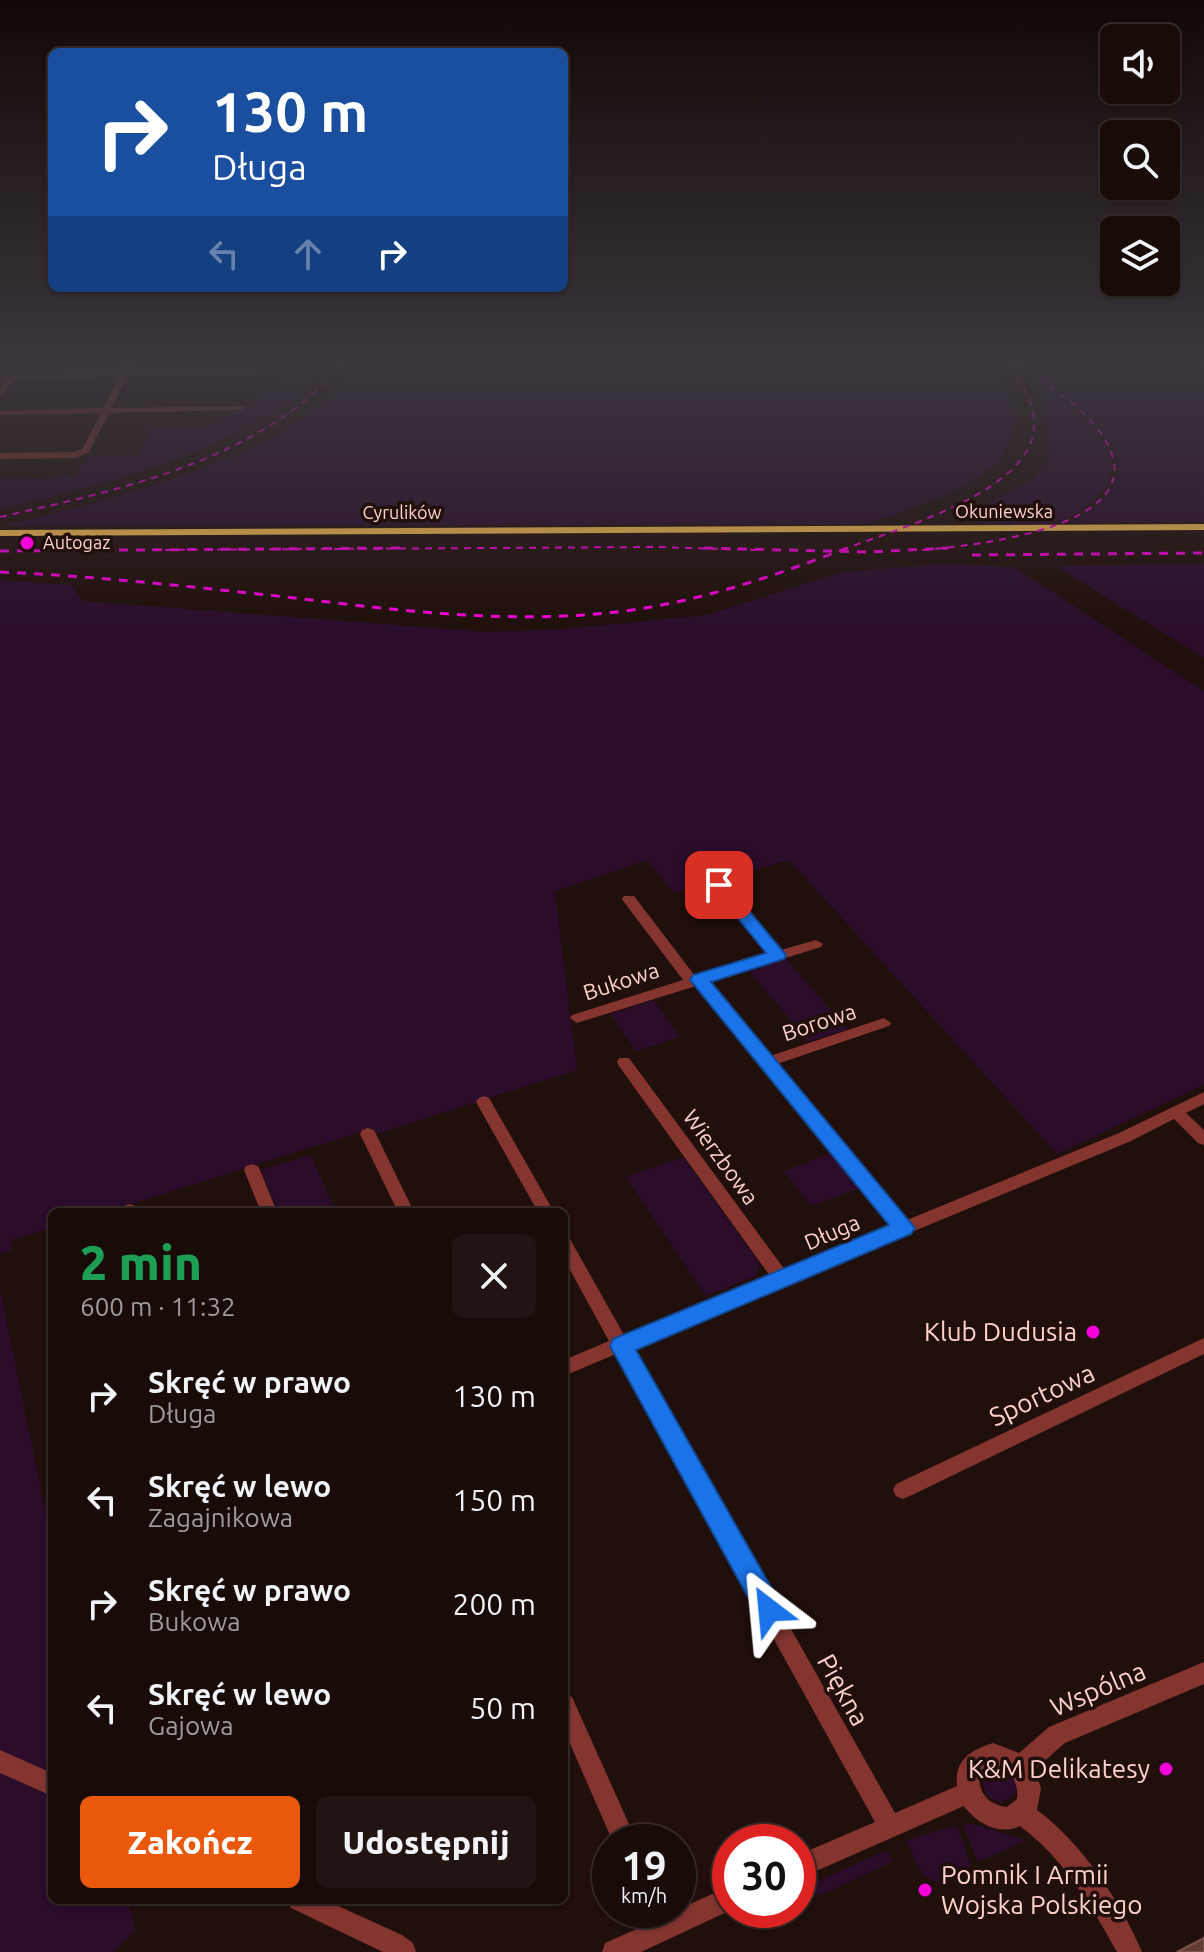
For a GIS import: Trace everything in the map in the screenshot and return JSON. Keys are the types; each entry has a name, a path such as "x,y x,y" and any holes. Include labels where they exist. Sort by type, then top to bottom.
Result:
{"main road":[{"name":"Okuniewska","path":"805,529 1204,527"},
{"name":"Cyrulików","path":"0,533 805,529"}],"street":[{"path":"0,456 83,452"},
{"path":"719,885 777,955"},
{"path":"629,899 904,1228"},
{"name":"Bukowa","path":"577,1018 816,944"},
{"name":"Borowa","path":"768,1062 884,1023"},
{"name":"Wierzbowa","path":"624,1062 782,1279"},
{"name":"Długa","path":"568,1366 1125,1137 1204,1097"},
{"path":"484,1102 544,1208"},
{"path":"1177,1113 1204,1139"},
{"path":"368,1134 404,1208"},
{"path":"252,1170 267,1208"},
{"name":"Piękna","path":"568,1251 890,1826"},
{"name":"Sportowa","path":"903,1490 1204,1346"},
{"name":"Wspólna","path":"1020,1767 1057,1735 1204,1673"},
{"path":"568,1714 617,1824"},
{"path":"982,1756 1004,1756 1020,1767 1031,1792 1029,1803 1021,1813 1010,1819 993,1817 979,1807 969,1792 969,1769 982,1756"},
{"path":"0,1761 48,1783"},
{"path":"816,1859 969,1792"},
{"path":"1021,1813 1048,1834 1070,1860 1107,1912 1130,1952"},
{"path":"314,1904 404,1952"},
{"path":"614,1952 648,1928"}],"shaded area":[{"path":"140,452 194,452 130,475 0,510 0,479 75,477 89,456 139,455"},
{"path":"241,452 1004,452 990,470 958,489 867,524 2,526 93,503 198,470"},
{"path":"1050,452 1109,452 1111,470 1099,494 1065,519 1035,525 979,524 974,512 1035,477 1050,457"},
{"path":"1114,452 1204,452 1204,522 1069,523 1101,501 1116,480 1117,459"},
{"path":"941,564 1014,567 1204,691 1204,1085 1057,1154 789,860 674,893 647,860 555,891 577,1070 376,1134 376,1130 370,1129 118,1208 48,1208 48,1229 11,1240 12,1250 0,1254 0,580 72,585 83,601 487,632 565,629 706,615 843,572"},
{"path":"1204,564 1204,658 1056,566"},
{"path":"786,959 848,1029 809,1042 749,971"},
{"path":"654,1000 680,1037 636,1051 610,1014"},
{"path":"835,1152 863,1187 811,1206 784,1171"},
{"path":"311,1155 334,1208 276,1208 261,1170"},
{"path":"683,1157 760,1264 756,1276 706,1296 626,1177"},
{"path":"0,1289 48,1523 48,1904 129,1904 135,1930 114,1952 0,1952"},
{"path":"1000,1767 1012,1772 1017,1784 1012,1796 1000,1801 988,1796 983,1784 988,1772"},
{"path":"965,1824 1026,1840 981,1861 977,1859 963,1827"},
{"path":"954,1826 958,1828 971,1865 945,1884 936,1882 929,1879 916,1863 907,1840"},
{"path":"887,1850 893,1861 822,1895 816,1894 816,1882"}],"building":[{"path":"1204,1938 1204,1952 1177,1952"}],"railway":[{"path":"0,517 124,487 218,452"},
{"path":"842,550 952,508 1005,475 1025,452"},
{"path":"934,549 1013,537 1049,528 1080,514 1104,496 1114,473 1110,452"},
{"path":"152,550 657,547 761,550"},
{"path":"0,551 406,548"},
{"path":"704,548 838,551"},
{"path":"838,551 847,548"},
{"path":"934,549 948,548"},
{"path":"838,551 934,549"},
{"path":"922,550 934,549"},
{"path":"0,572 139,582 412,611 549,617 639,609 692,598 770,576 838,551"},
{"path":"972,555 1204,553"}],"place":[{"name":"Autogaz","path":"27,543"},
{"name":"Klub Dudusia","path":"1093,1332"},
{"name":"K&M Delikatesy","path":"1166,1769"},
{"name":"Pomnik I Armii Wojska Polskiego","path":"925,1890"}],"route":[{"path":"719,885 777,955 699,980 904,1228 622,1346 769,1610"}]}
